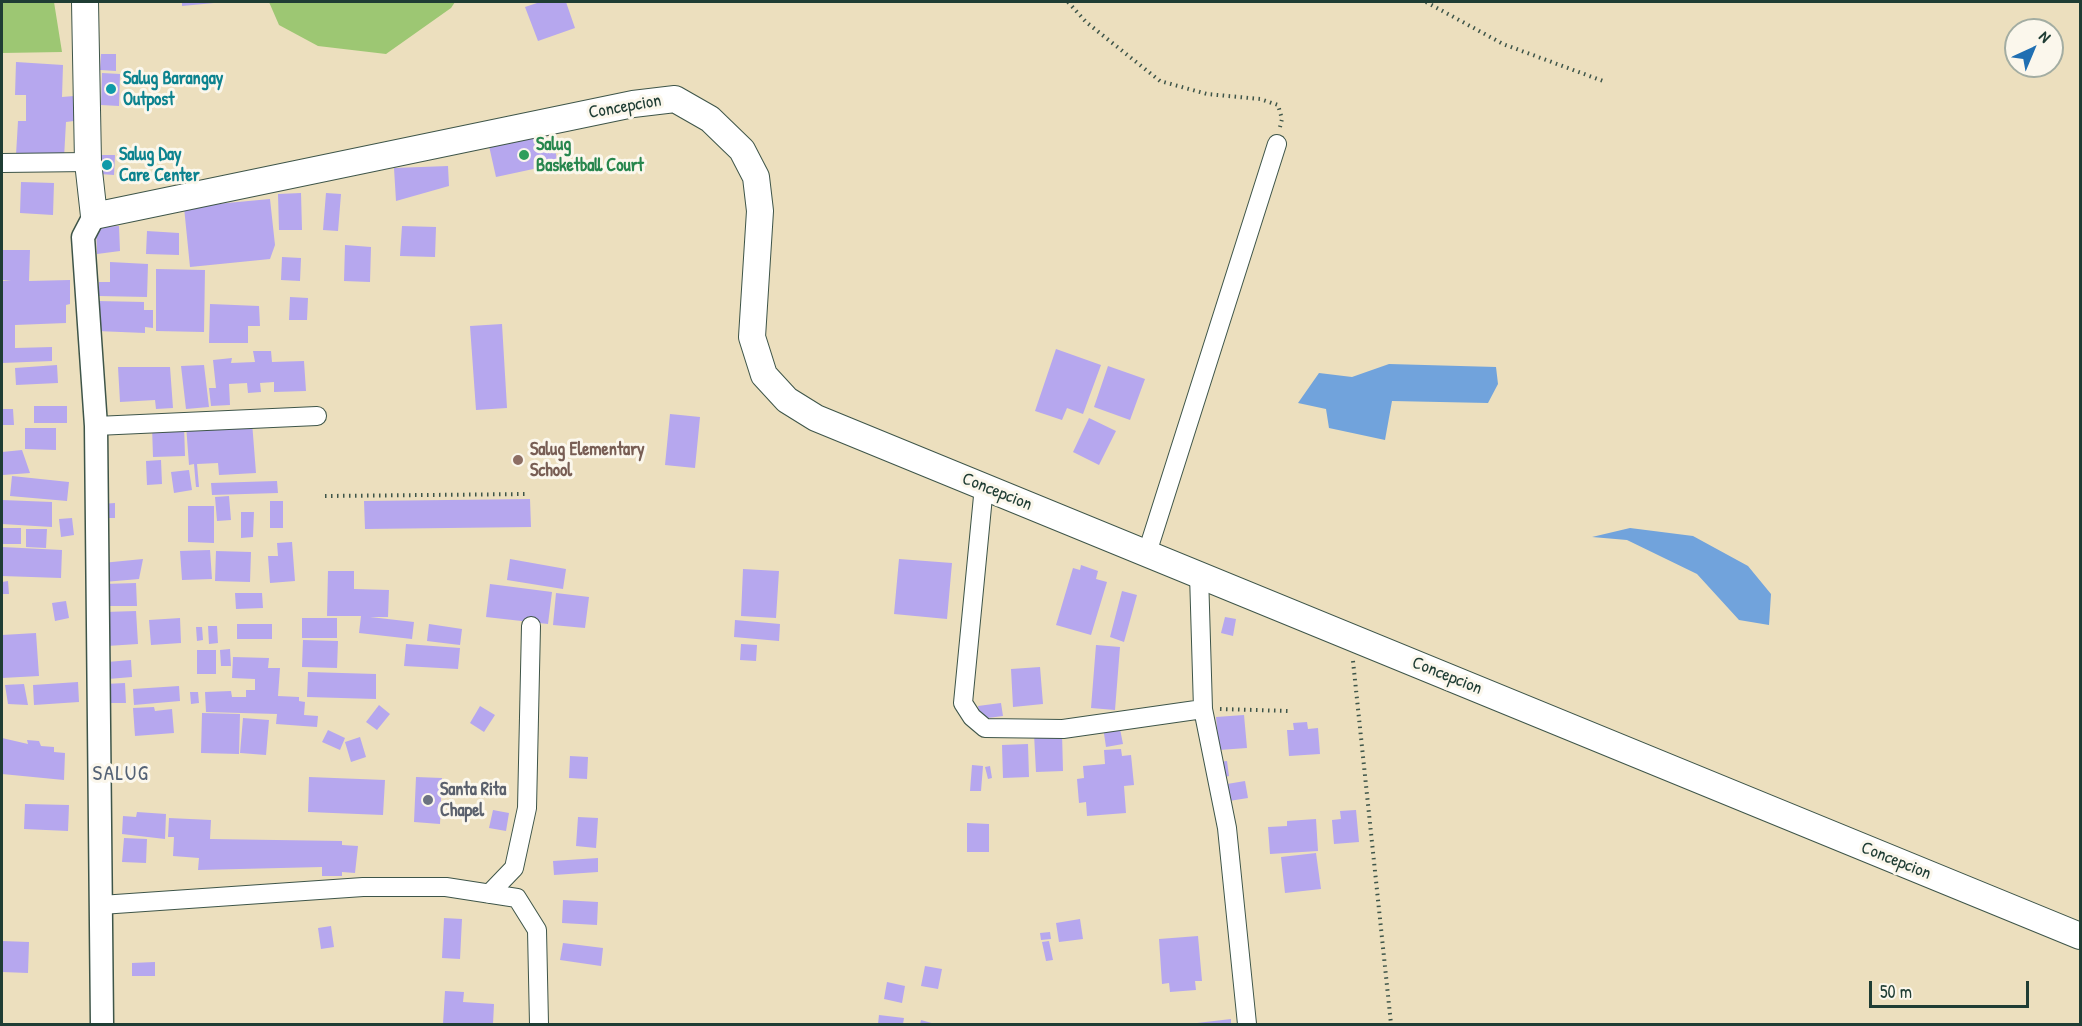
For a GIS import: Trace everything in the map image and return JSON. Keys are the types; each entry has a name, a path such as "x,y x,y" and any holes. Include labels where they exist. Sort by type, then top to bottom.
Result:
{"main road":[{"path":"85,2 88,162 94,216"},
{"name":"Concepcion","path":"94,216 633,104 675,99 710,118 742,150 756,177 760,211 752,337 764,375 787,400 816,418 2080,936"}],"street":[{"path":"1147,553 1277,144"},
{"path":"2,163 88,162"},
{"path":"94,216 83,237 96,426 102,1024"},
{"path":"96,426 317,416"},
{"path":"984,486 963,703 972,717 985,728 1064,729 1203,709"},
{"path":"1198,574 1203,709 1227,828 1247,1024"},
{"path":"489,894 514,868 527,808 531,626"},
{"path":"101,905 363,887 446,887 517,898 537,930 539,1024"}],"path":[{"path":"1068,2 1086,22 1160,81 1207,94 1260,99 1278,105 1282,119 1277,144"},
{"path":"1426,2 1503,44 1603,81"},
{"path":"325,496 528,494"},
{"path":"1350,636 1391,1024"},
{"path":"1203,709 1289,711"}],"green space":[{"path":"2,2 54,2 62,52 2,53"},
{"path":"269,2 455,2 451,8 386,54 318,46 279,25"}],"water":[{"path":"1389,364 1496,367 1498,384 1488,403 1392,401 1385,440 1329,428 1326,409 1298,403 1319,373 1352,377"},
{"path":"1630,528 1693,536 1748,566 1771,594 1769,625 1739,620 1697,574 1627,540 1592,537"}],"building":[{"path":"182,2 214,2 214,3 182,6"},
{"path":"540,2 566,2 575,28 538,41 525,7"},
{"path":"101,54 116,54 116,71 100,70"},
{"path":"16,62 63,65 62,97 74,96 74,121 66,122 64,158 16,155 18,121 26,121 26,95 15,95"},
{"name":"Salug Barangay Outpost","path":"102,73 120,74 119,106 101,105"},
{"name":"Salug Basketball Court","path":"546,134 550,151 555,150 557,159 551,161 552,165 496,177 489,146"},
{"name":"Salug Day Care Center","path":"100,155 115,155 114,175 100,174"},
{"path":"448,166 449,186 396,201 394,168"},
{"path":"21,182 54,183 53,215 20,213"},
{"path":"301,193 302,230 279,230 278,194"},
{"path":"326,193 341,194 338,231 323,230"},
{"path":"270,199 275,245 270,259 190,267 184,207"},
{"path":"119,226 120,251 97,254 96,227"},
{"path":"402,226 436,227 435,257 400,256"},
{"path":"147,231 179,233 179,255 146,254"},
{"path":"345,245 371,247 370,282 344,281"},
{"path":"2,250 30,250 29,281 70,280 70,304 66,305 66,323 15,325 15,348 52,347 52,361 2,363 2,281 11,281 2,280"},
{"path":"282,257 301,258 300,281 281,280"},
{"path":"110,262 148,264 147,297 99,296 99,282 110,282"},
{"path":"156,269 205,270 204,332 156,331"},
{"path":"290,297 308,298 307,320 289,320"},
{"path":"98,301 144,302 144,310 153,310 153,328 145,327 145,333 97,331"},
{"path":"210,304 259,306 260,326 248,326 248,343 209,343"},
{"path":"502,324 507,408 476,410 470,326"},
{"path":"1056,349 1101,365 1083,414 1067,408 1062,420 1035,411"},
{"path":"253,351 271,351 272,362 304,361 306,391 274,392 274,382 260,383 261,392 248,393 247,383 229,384 230,405 211,406 209,388 216,388 213,360 232,358 231,363 255,362"},
{"path":"57,365 58,383 16,385 15,368"},
{"path":"204,365 209,407 186,409 181,366"},
{"path":"1108,366 1145,379 1130,420 1094,407"},
{"path":"118,367 170,367 173,408 156,409 155,400 120,402"},
{"path":"34,406 67,406 67,423 34,423"},
{"path":"2,409 13,409 14,425 2,425"},
{"path":"670,414 700,417 695,468 665,465"},
{"path":"1089,418 1116,431 1099,465 1073,452"},
{"path":"252,422 256,473 219,475 218,463 197,464 199,487 196,487 194,464 189,465 186,425"},
{"path":"184,425 185,456 153,457 152,426"},
{"path":"25,428 56,428 56,450 25,449"},
{"path":"22,450 30,473 3,475 2,452"},
{"path":"161,460 162,484 147,485 146,461"},
{"path":"189,470 192,490 174,493 171,472"},
{"path":"12,476 69,482 67,501 10,496"},
{"path":"277,481 278,493 212,495 211,483"},
{"path":"229,496 231,520 217,521 215,497"},
{"path":"530,499 531,527 365,529 364,501"},
{"path":"2,500 52,502 52,527 2,524"},
{"path":"270,501 283,501 283,528 270,528"},
{"path":"115,503 115,518 102,518 101,504"},
{"path":"188,506 214,506 214,543 188,542"},
{"path":"241,512 254,512 253,537 241,538"},
{"path":"72,518 74,535 61,537 59,519"},
{"path":"2,528 21,528 21,544 2,544"},
{"path":"26,529 47,529 46,548 26,547"},
{"path":"292,542 295,581 270,583 268,556 278,556 277,543"},
{"path":"2,547 62,550 61,578 2,576"},
{"path":"210,550 212,579 182,580 180,551"},
{"path":"216,551 251,552 250,582 215,581"},
{"path":"143,559 139,579 104,582 102,563"},
{"path":"510,559 566,569 563,589 507,580"},
{"path":"899,559 952,563 947,619 894,614"},
{"path":"1081,565 1098,571 1096,579 1107,582 1091,635 1056,625 1073,568 1080,570"},
{"path":"743,569 779,571 776,618 741,616"},
{"path":"328,571 354,571 354,589 389,590 388,617 370,617 414,622 412,639 359,633 361,616 327,616"},
{"path":"8,581 9,594 2,594 2,582"},
{"path":"136,583 137,606 104,606 104,584"},
{"path":"490,584 552,592 548,624 486,617"},
{"path":"1122,591 1137,595 1124,642 1110,637"},
{"path":"235,593 262,593 263,608 236,609"},
{"path":"556,593 589,597 585,628 553,625"},
{"path":"66,601 69,618 55,621 52,603"},
{"path":"136,611 138,644 107,646 105,612"},
{"path":"1225,617 1236,619 1233,636 1221,633"},
{"path":"180,618 181,643 151,645 149,620"},
{"path":"302,618 337,618 337,638 302,638"},
{"path":"735,620 780,624 779,641 734,637"},
{"path":"237,624 272,624 272,639 237,639"},
{"path":"429,624 462,629 460,645 427,641"},
{"path":"208,626 217,626 218,643 209,644"},
{"path":"196,627 202,627 203,640 197,641"},
{"path":"36,633 39,676 2,678 2,635"},
{"path":"303,640 338,641 337,668 302,667"},
{"path":"406,644 460,648 458,669 404,666"},
{"path":"741,644 757,645 756,661 740,660"},
{"path":"1096,645 1120,647 1115,710 1091,708"},
{"path":"230,649 231,666 221,666 220,650"},
{"path":"197,650 216,650 216,674 197,674"},
{"path":"233,657 269,658 268,668 280,668 278,696 299,697 299,701 305,702 304,715 318,716 317,727 276,724 277,714 206,712 205,692 231,691 232,697 246,697 246,690 255,690 255,679 232,678"},
{"path":"131,660 132,677 108,679 107,662"},
{"path":"1040,667 1043,704 1013,707 1011,669"},
{"path":"308,672 376,674 376,699 307,697"},
{"path":"78,682 79,702 34,705 33,685"},
{"path":"125,683 126,703 106,703 105,684"},
{"path":"24,684 28,705 8,704 5,685"},
{"path":"179,686 180,701 134,705 133,689"},
{"path":"190,692 198,692 199,703 191,704"},
{"path":"1001,703 1003,716 980,719 978,706"},
{"path":"379,705 390,714 377,730 366,722"},
{"path":"480,706 495,715 484,732 470,723"},
{"path":"154,707 155,711 172,709 174,733 135,736 133,708"},
{"path":"202,713 240,714 239,754 201,753"},
{"path":"1244,715 1247,748 1219,750 1216,717"},
{"path":"243,718 269,720 266,755 240,753"},
{"path":"1307,722 1308,729 1318,728 1320,754 1289,756 1287,730 1294,730 1293,723"},
{"path":"1119,724 1123,744 1106,747 1103,727"},
{"path":"328,730 345,738 340,750 322,742"},
{"path":"1062,733 1063,771 1036,772 1034,734"},
{"path":"360,737 366,757 351,762 345,742"},
{"path":"2,738 28,744 27,740 39,741 41,746 54,747 54,752 65,753 64,780 2,774"},
{"path":"1028,744 1029,777 1003,778 1002,745"},
{"path":"1121,749 1122,756 1131,755 1134,785 1124,786 1126,813 1087,816 1086,802 1079,803 1077,779 1084,778 1083,766 1105,764 1104,750"},
{"path":"570,756 588,757 587,779 569,778"},
{"path":"1227,761 1229,776 1221,778 1218,762"},
{"path":"972,765 983,766 981,791 970,791"},
{"path":"990,766 992,778 988,779 985,767"},
{"path":"309,777 385,780 383,815 308,812"},
{"name":"Santa Rita Chapel","path":"416,777 442,778 440,824 414,822"},
{"path":"1245,781 1248,798 1229,801 1227,784"},
{"path":"25,804 69,805 68,831 24,829"},
{"path":"493,810 509,813 506,831 489,828"},
{"path":"1356,810 1359,842 1334,844 1332,820 1341,819 1340,811"},
{"path":"137,812 166,814 165,839 122,834 123,816 136,817"},
{"path":"578,817 598,818 596,848 576,846"},
{"path":"169,818 211,820 210,839 342,841 342,845 358,846 355,873 342,872 342,876 322,876 322,867 198,870 199,858 173,856 174,837 168,837"},
{"path":"1316,819 1318,851 1270,854 1268,827 1287,826 1287,821"},
{"path":"967,823 989,824 989,852 967,852"},
{"path":"124,838 147,839 146,863 122,862"},
{"path":"1316,853 1321,889 1285,893 1281,857"},
{"path":"598,858 598,872 554,875 553,861"},
{"path":"563,900 598,902 597,925 562,923"},
{"path":"444,918 462,919 460,959 442,958"},
{"path":"1080,919 1083,939 1059,942 1056,923"},
{"path":"331,926 334,947 321,949 318,928"},
{"path":"1050,932 1051,939 1041,940 1040,933"},
{"path":"1198,936 1202,981 1195,981 1196,990 1170,992 1169,983 1162,984 1159,939"},
{"path":"2,941 29,942 28,973 2,972"},
{"path":"1049,941 1053,960 1046,961 1042,942"},
{"path":"563,943 603,948 601,966 560,960"},
{"path":"155,962 155,976 132,976 132,963"},
{"path":"925,966 942,969 938,989 921,986"},
{"path":"887,982 905,986 902,1003 884,999"},
{"path":"445,991 464,992 463,1002 494,1004 493,1024 443,1024"},
{"path":"879,1015 904,1018 903,1024 878,1024"},
{"path":"1231,1019 1231,1024 1197,1024 1197,1023"},
{"path":"921,1020 935,1024 920,1024"}],"place":[{"name":"Salug Barangay Outpost","path":"111,89"},
{"name":"Salug Basketball Court","path":"524,155"},
{"name":"Salug Day Care Center","path":"107,165"},
{"name":"Salug Elementary School","path":"518,460"},
{"name":"Santa Rita Chapel","path":"428,800"}],"district":[{"name":"SALUG","path":"121,774"}]}
